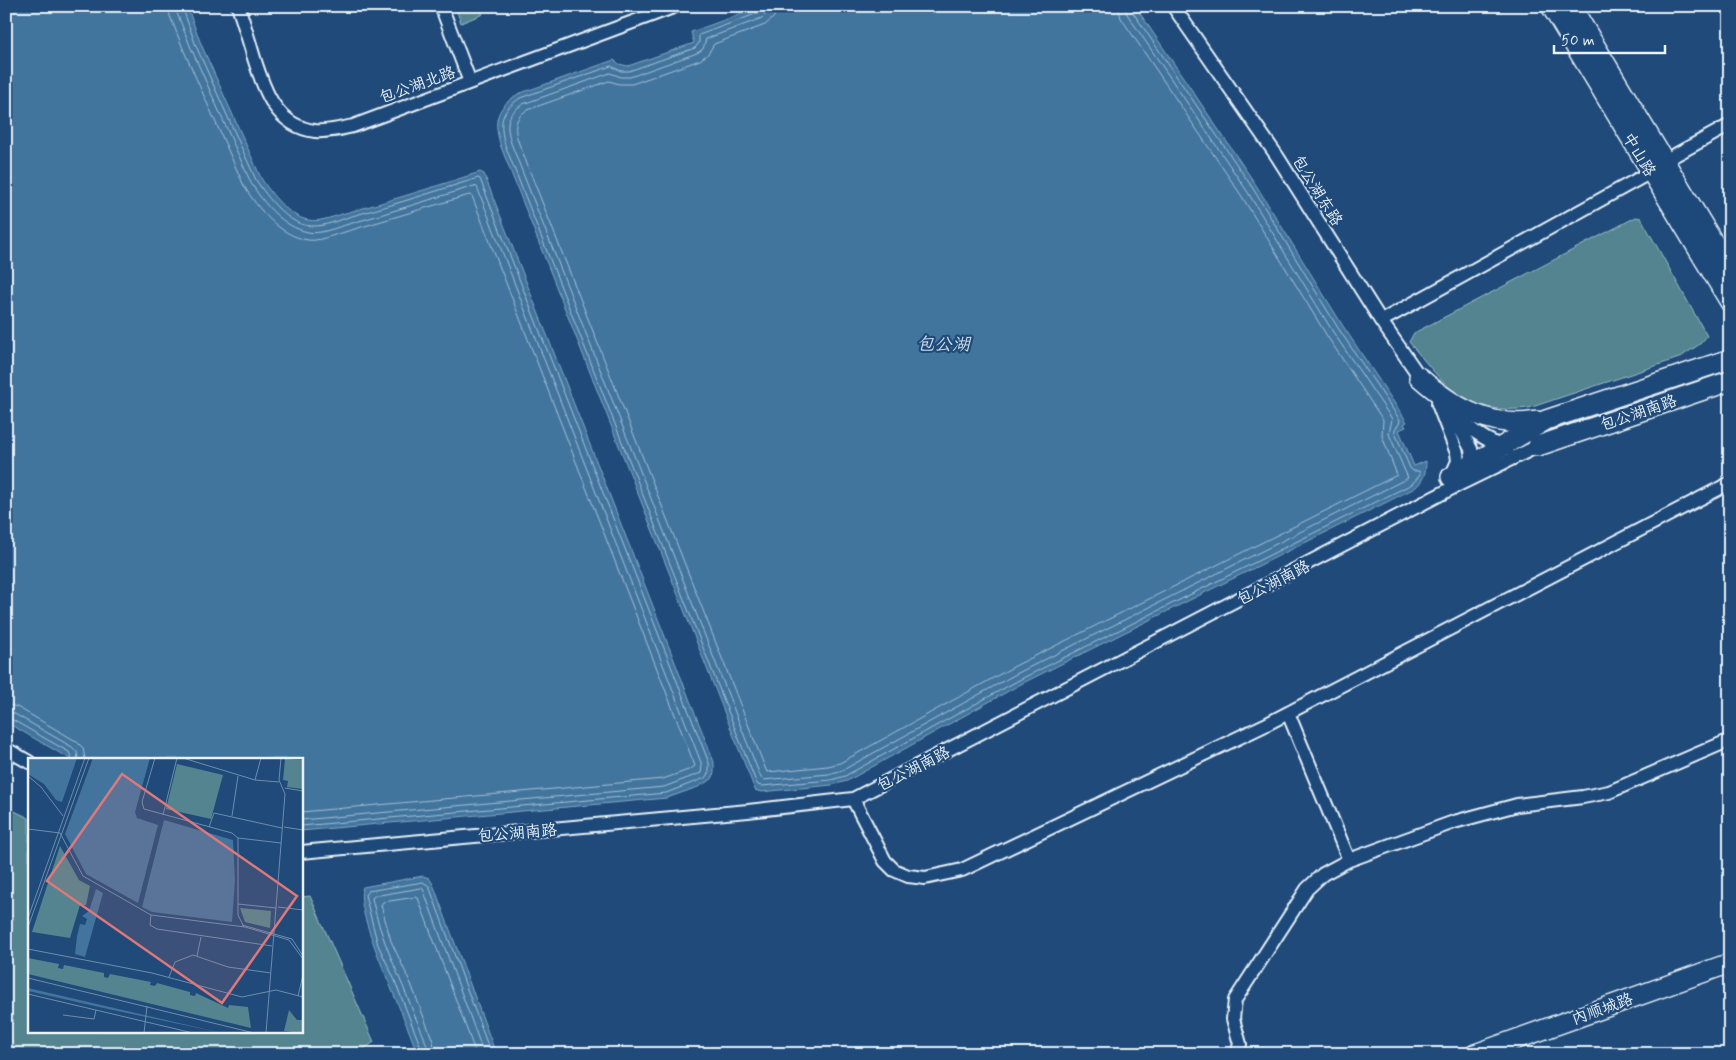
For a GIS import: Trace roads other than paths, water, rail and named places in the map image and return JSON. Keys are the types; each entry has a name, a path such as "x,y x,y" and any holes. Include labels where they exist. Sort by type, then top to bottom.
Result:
{"street":[{"name":"包公湖北路","path":"238,6 267,96 285,118 302,128 324,131 353,126 676,6"},
{"path":"441,6 470,82"},
{"name":"包公湖东路","path":"1174,6 1277,156 1381,321 1419,377"},
{"name":"中山路","path":"1551,6 1730,270"},
{"name":"中山路","path":"1571,6 1730,302"},
{"path":"1381,321 1730,125"},
{"name":"包公湖南路","path":"1436,395 1463,409 1508,423 1527,423 1546,420 1730,359"},
{"path":"1419,377 1452,414 1468,442 1473,463"},
{"name":"包公湖南路","path":"302,852 748,811 852,799 1428,502 1447,484 1538,446 1730,381"},
{"path":"1436,395 1458,452 1456,470 1458,480"},
{"path":"1452,414 1500,446 1512,449 1538,446"},
{"name":"包公湖南路","path":"1458,480 1473,463 1546,420"},
{"path":"852,799 885,861 894,870 908,876 926,878 962,870 1288,713 1730,482"},
{"path":"1288,713 1349,860"},
{"path":"1237,1054 1240,1044 1233,1019 1235,1000 1307,889 1323,874 1349,860 1454,822 1517,805 1583,798 1610,792 1730,740"},
{"path":"6,749 28,761"},
{"name":"内顺城路","path":"1475,1054 1730,963"}],"water":[{"path":"6,6 187,6 201,44 261,178 281,204 301,218 313,221 323,220 480,172 484,174 714,762 714,773 712,779 698,787 667,798 302,831 302,758 68,758 6,722"},
{"name":"包公湖","path":"763,6 1135,6 1256,185 1343,326 1407,422 1404,424 1406,427 1399,430 1414,466 1426,461 1425,473 1421,482 1415,488 1021,684 847,781 832,785 761,792 755,790 501,147 497,123 500,111 518,94 614,60 619,64 628,66 694,43 691,32"},
{"path":"423,876 429,878 433,884 496,1054 417,1054 373,942 365,918 362,899 363,887"}]}
